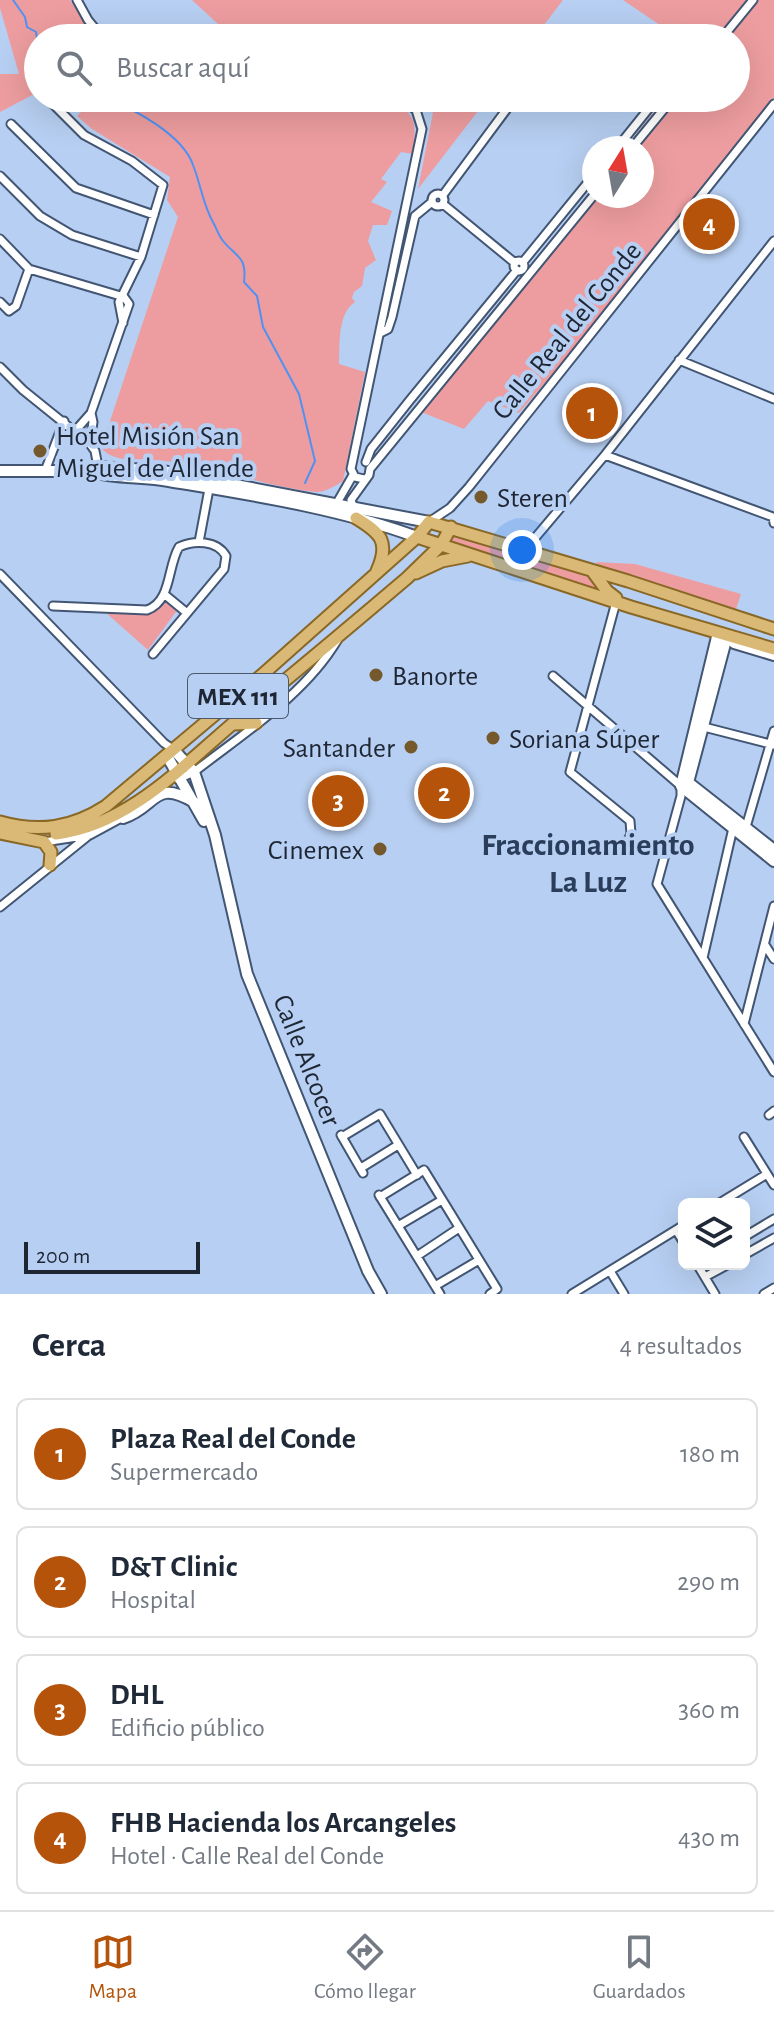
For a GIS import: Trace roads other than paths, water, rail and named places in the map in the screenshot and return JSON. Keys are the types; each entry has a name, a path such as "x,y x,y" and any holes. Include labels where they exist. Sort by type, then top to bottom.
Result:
{"main road":[{"path":"355,514 375,530 383,543 382,556 374,576"},
{"path":"429,522 774,629"},
{"name":"MEX 111","path":"0,824 43,829 77,822 106,806 374,576 429,522"},
{"name":"MEX 111","path":"0,824 45,835 77,831 121,812 191,767 230,726 407,578 441,545 451,527"},
{"path":"417,537 468,556 755,643 774,652"},
{"name":"MEX 111","path":"407,578 442,561 468,556"},
{"path":"593,572 607,591 631,607"},
{"path":"353,594 368,592 372,595 372,608"},
{"path":"657,615 653,604 667,595"},
{"path":"755,643 767,637 767,632 758,623"},
{"path":"230,726 256,723"},
{"path":"0,833 44,842 51,852 50,865"}],"street":[{"path":"77,0 91,24"},
{"path":"733,24 753,0"},
{"name":"Calle Real del Conde","path":"429,522 450,508 625,294 774,104"},
{"path":"61,112 84,135 132,161 163,185 141,257 119,302 123,323 91,413 76,430"},
{"path":"353,470 355,448 422,129 417,112"},
{"path":"443,200 505,112"},
{"path":"627,136 646,112"},
{"path":"642,136 662,112"},
{"path":"11,124 76,188 154,215"},
{"path":"0,176 40,216 72,235 141,257"},
{"path":"355,514 351,500 364,479 371,449 582,189"},
{"path":"380,333 388,329 392,317 415,216 432,202 434,195 518,265"},
{"path":"366,464 583,208"},
{"path":"0,239 29,269 124,297"},
{"path":"528,553 535,538 605,455 774,241"},
{"path":"0,302 9,311 16,306 29,269"},
{"path":"679,360 774,399"},
{"path":"0,367 23,390 90,444"},
{"path":"91,413 90,444 98,471"},
{"path":"45,471 64,421"},
{"path":"355,448 366,464"},
{"path":"355,448 371,449"},
{"path":"605,455 774,516 774,523"},
{"path":"334,509 357,461 366,464"},
{"path":"353,470 364,479"},
{"path":"0,471 162,471 355,514 417,537"},
{"path":"98,471 334,509"},
{"path":"199,542 209,489"},
{"path":"450,508 451,527"},
{"path":"355,514 429,522"},
{"path":"53,606 147,610 156,607 164,594 179,547 199,542 224,550 226,562 153,654"},
{"path":"0,574 168,750"},
{"path":"164,594 187,613"},
{"path":"616,602 570,772 630,821 628,840"},
{"path":"673,620 722,639 774,652"},
{"path":"191,767 256,723 309,678 342,634"},
{"path":"722,639 657,884 774,1072"},
{"path":"553,676 774,861"},
{"path":"684,786 704,727 703,710"},
{"path":"704,727 771,744"},
{"path":"746,827 773,730"},
{"name":"Calle Alcocer","path":"168,750 191,767 215,835 247,974 368,1271 381,1294"},
{"name":"Calle Alcocer","path":"168,750 178,774 215,835"},
{"path":"123,818 178,774"},
{"path":"684,786 746,827 774,850"},
{"path":"0,907 90,835 131,815 161,793 176,792 194,802"},
{"path":"703,958 733,828"},
{"path":"44,842 90,835"},
{"path":"744,1024 774,906"},
{"path":"765,945 774,959"},
{"path":"398,1145 362,1170 341,1135 380,1114 417,1175"},
{"path":"744,1137 774,1185"},
{"path":"440,1294 379,1195 424,1170 479,1260 493,1292"},
{"path":"728,1198 767,1174"},
{"path":"398,1226 442,1200"},
{"path":"750,1233 774,1219"},
{"path":"417,1256 459,1228"},
{"path":"572,1294 676,1230 678,1233"},
{"path":"750,1252 774,1238"},
{"path":"435,1286 479,1260"},
{"path":"701,1270 715,1294"},
{"path":"705,1277 718,1270"},
{"path":"610,1271 624,1294"},
{"path":"764,1294 774,1288"}],"waterway":[{"path":"13,0 26,24"},
{"path":"135,112 156,124 188,154 210,217 222,239 242,262 244,282 257,296 263,327 299,394 315,461 305,483"}],"place":[{"name":"FHB Hacienda los Arcangeles","path":"709,224"},
{"name":"Plaza Real del Conde","path":"592,413"},
{"name":"Hotel Misión San Miguel de Allende","path":"40,451"},
{"name":"Steren","path":"481,497"},
{"name":"Banorte","path":"376,675"},
{"name":"Soriana Súper","path":"493,738"},
{"name":"Santander","path":"411,747"},
{"name":"D&T Clinic","path":"444,793"},
{"name":"DHL","path":"338,801"},
{"name":"Cinemex","path":"380,849"}],"district":[{"name":"Fraccionamiento La Luz","path":"588,862"}]}
